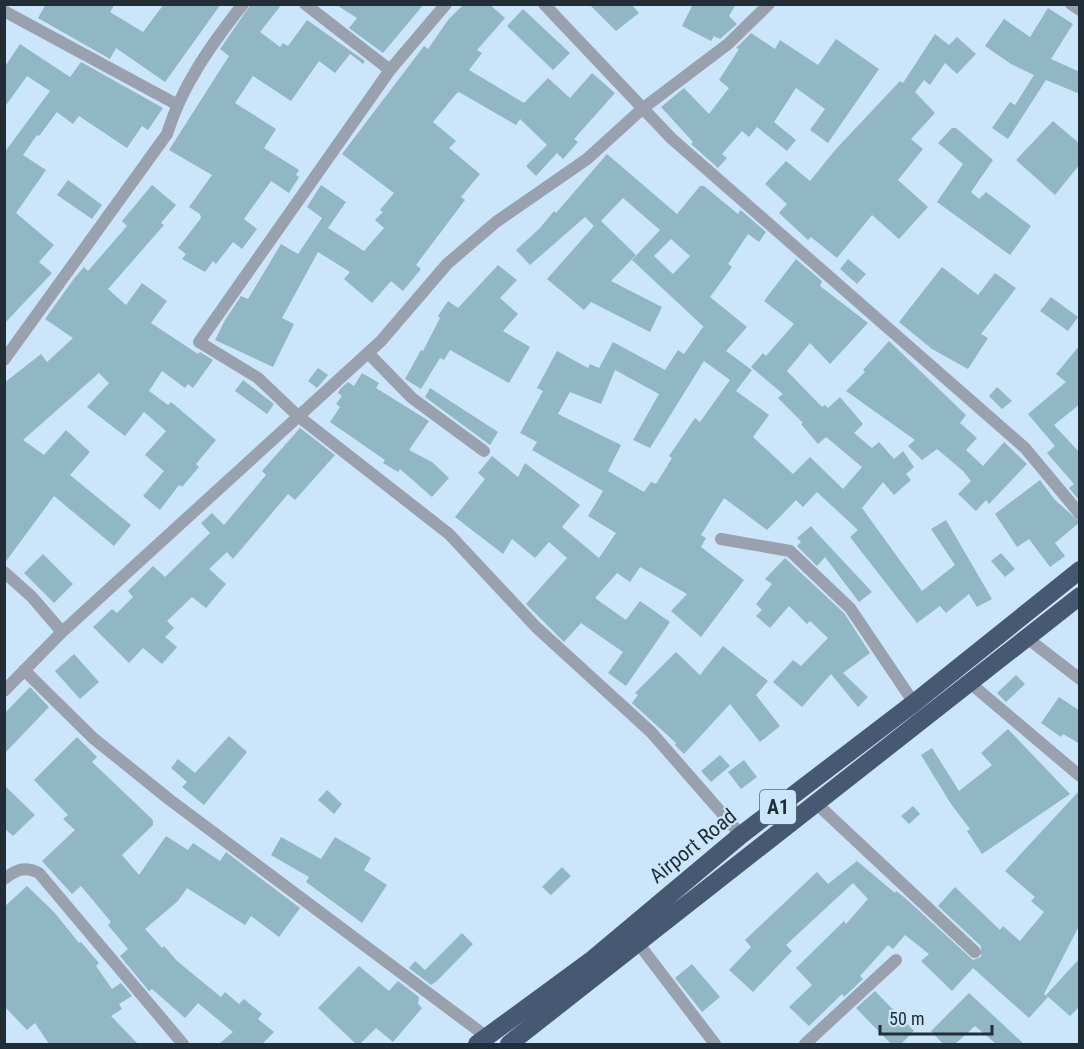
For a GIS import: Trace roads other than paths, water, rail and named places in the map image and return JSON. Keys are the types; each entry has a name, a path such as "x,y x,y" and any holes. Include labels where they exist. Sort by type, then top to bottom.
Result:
{"highway":[{"name":"Airport Road","path":"482,1041 593,958 741,835 914,703 1080,570"},
{"name":"Airport Road","path":"509,1044 1080,596"}],"street":[{"path":"4,360 167,134 176,104 203,55 243,4"},
{"path":"305,4 390,70"},
{"path":"446,4 390,70 199,342 258,378 298,416 449,534 536,627 651,732 741,835"},
{"path":"544,4 671,138 1025,448 1080,514"},
{"path":"4,691 62,632 368,353 447,264 496,222 587,159 642,110 728,44 769,4"},
{"path":"1071,4 1080,10"},
{"path":"4,11 176,104"},
{"path":"368,353 412,398 484,452"},
{"path":"721,539 790,551 850,608 914,703"},
{"path":"4,572 32,597 62,632"},
{"path":"1027,638 1080,679"},
{"path":"24,670 93,738 482,1041"},
{"path":"970,683 1080,776"},
{"path":"817,804 975,952"},
{"path":"4,879 15,870 30,869 39,873 183,1044"},
{"path":"638,943 715,1044"},
{"path":"805,1044 896,960"}]}
